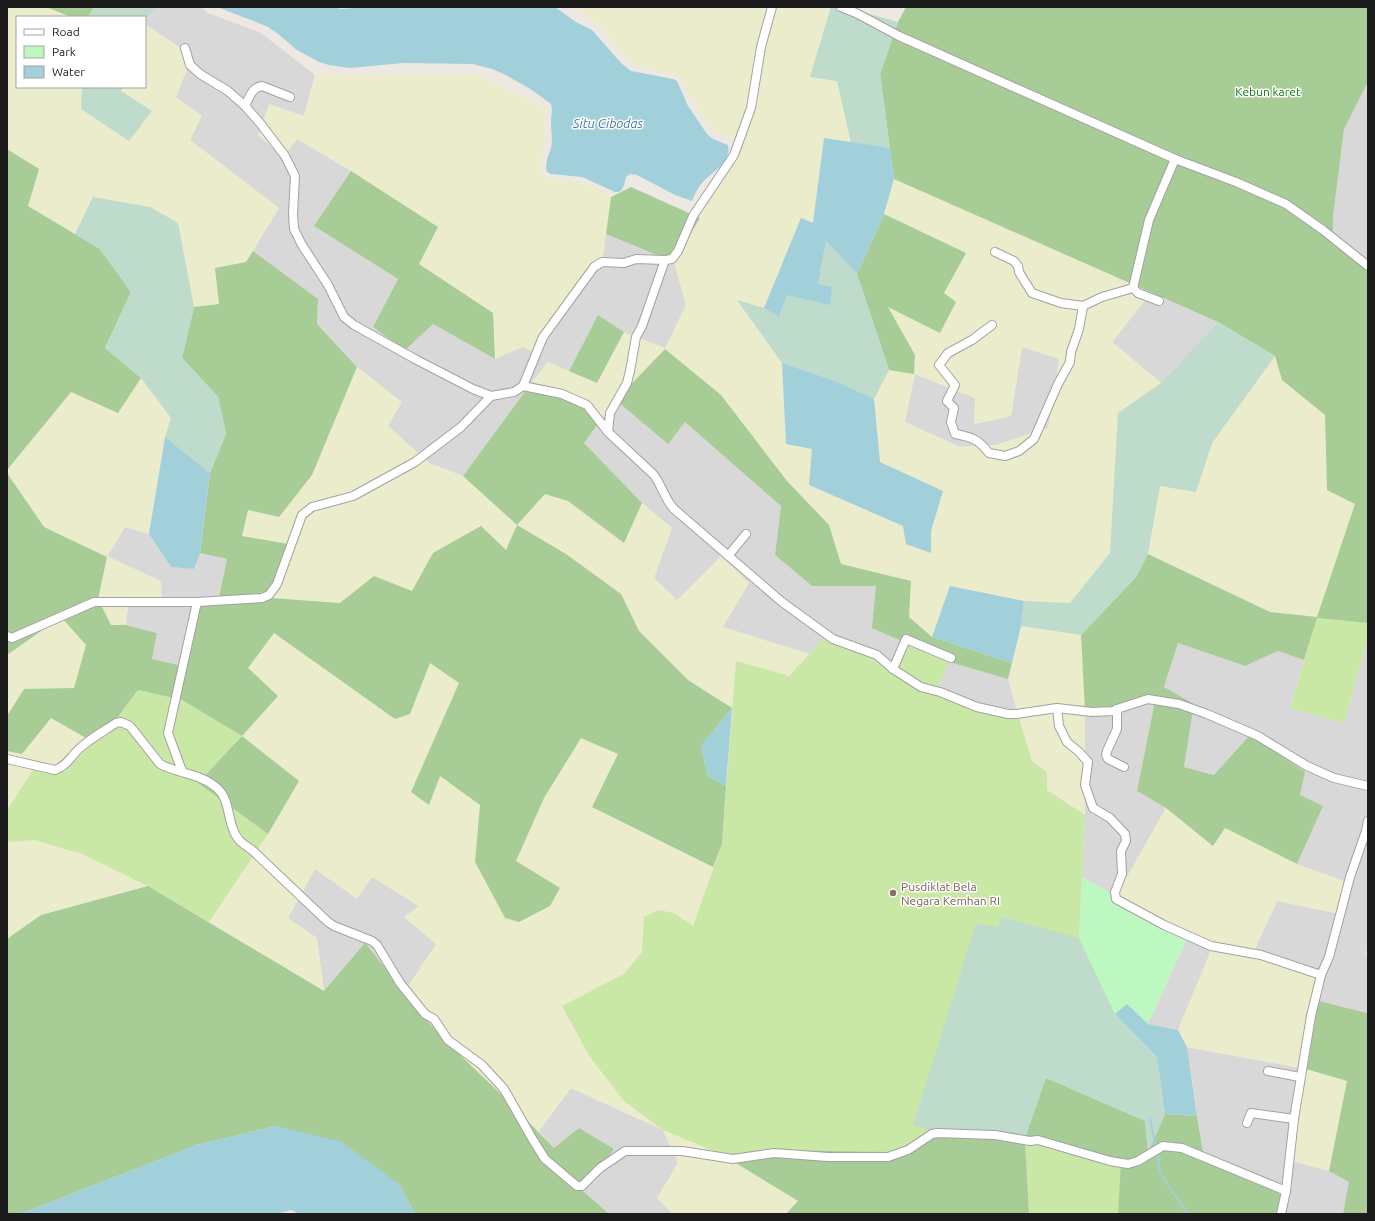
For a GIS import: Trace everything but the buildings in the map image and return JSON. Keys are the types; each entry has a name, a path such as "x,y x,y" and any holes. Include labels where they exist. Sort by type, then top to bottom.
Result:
{"street":[{"path":"185,48 190,65 200,74 228,91 245,106 260,122 285,156 295,176 293,214 294,229 302,245 328,285 344,317 354,325 415,359 472,389 491,396 514,392 524,386 543,337 594,266 602,262 624,263 636,259 672,259 678,251 693,216 734,155 751,108 761,47 772,7"},
{"path":"841,7 856,13 899,36 1175,158 1286,204 1323,230 1368,266"},
{"path":"245,106 250,95 256,87 259,86 290,98"},
{"path":"1133,288 1149,220 1175,158"},
{"path":"995,252 1014,261 1032,293 1061,303 1083,306 1102,297 1133,288"},
{"path":"608,432 610,413 627,383 636,337 642,326 666,260"},
{"path":"1133,288 1138,293 1159,301"},
{"path":"992,325 972,340 948,353 939,365 955,385 947,401 954,408 950,422 955,434 967,436 981,442 989,453 1005,456 1019,451 1034,438 1058,384 1070,362 1071,352 1079,329 1083,306"},
{"path":"524,386 562,394 587,405 608,432 653,474 658,480 668,502 674,509 782,602 833,639 877,655 893,670 921,687 940,692 977,706 1008,714 1057,708 1092,712 1114,711 1148,699 1178,704 1207,714 1258,736 1306,766 1334,778 1368,786"},
{"path":"7,636 12,638 94,602 197,602 262,598 270,595 277,584 302,515 312,507 353,496 415,462 461,427 491,396"},
{"path":"728,556 746,534"},
{"path":"182,771 168,734 197,602"},
{"path":"893,670 906,639 951,658"},
{"path":"1057,708 1059,726 1067,742 1088,762 1085,785 1093,808 1110,818 1125,834 1126,841 1121,851 1122,874 1115,892 1116,899 1164,925 1211,946 1261,955 1321,975"},
{"path":"1117,709 1117,729 1106,756 1108,759 1124,767"},
{"path":"7,759 55,770 63,768 79,749 89,741 116,723 121,722 130,726 160,764 195,775 217,788 222,794 233,829 239,840 252,850 328,922 334,926 362,936 377,945 400,983 425,1014 434,1019 448,1040 482,1065 504,1089 546,1159 577,1186 582,1186 600,1168 625,1151 682,1151 733,1159 774,1153 828,1157 888,1157 908,1150 932,1134 937,1133 995,1135 1030,1141 1038,1140 1110,1161 1128,1164 1138,1161 1163,1146 1182,1148 1286,1191"},
{"path":"1281,1214 1286,1191 1300,1077 1311,1016 1321,975 1329,957 1350,877 1368,821"},
{"path":"1268,1071 1300,1077"},
{"path":"1247,1123 1252,1113 1294,1119"}],"shaded area":[{"path":"156,7 201,7 208,13 261,33 315,75 304,116 283,157 297,139 351,171 314,226 398,279 373,327 405,349 433,324 495,359 602,262 606,234 674,262 686,305 665,349 624,332 598,315 569,371 548,362 463,476 429,463 388,426 401,402 357,367 317,324 318,299 253,251 279,208 190,140 176,97 192,56 146,25 146,20"},
{"path":"1368,82 1368,261 1333,236 1333,216 1344,129"},
{"path":"1151,293 1218,322 1161,383 1112,342"},
{"path":"1022,347 1060,359 1048,428 996,445 960,447 905,422 914,374 975,398 975,424 1011,416"},
{"path":"616,400 685,422 781,506 775,555 812,586 876,586 902,640 889,666 825,637 809,654 722,627 677,600 654,578 672,528 642,503 584,443"},
{"path":"125,527 149,534 171,567 194,569 200,553 227,559 219,597 183,666 152,659 157,633 126,625 128,605 107,557"},
{"path":"1368,636 1368,946 1365,955 1368,956 1367,1013 1315,1000 1254,951 1277,901 1340,914 1349,883 1297,864 1322,806 1299,795 1184,767 1194,704 1164,687 1178,643 1245,666 1278,651 1304,660 1290,708 1344,723"},
{"path":"949,662 1008,679 1018,715 936,692"},
{"path":"1155,701 1137,791 1166,808 1116,896 1082,877 1085,815 1085,711"},
{"path":"315,869 357,898 372,877 419,906 404,917 437,944 404,992 324,991 317,938 288,918"},
{"path":"1188,937 1214,943 1178,1030 1148,1024"},
{"path":"1187,1047 1306,1069 1293,1161 1329,1171 1350,1182 1343,1214 1279,1214 1281,1193 1203,1152"},
{"path":"571,1088 663,1130 678,1163 657,1198 673,1214 609,1214 582,1191 614,1149 554,1148 539,1131"}],"green space":[{"path":"7,7 46,7 68,16 16,16 16,88 82,88 81,109 121,91 122,88 146,88 146,25 192,56 176,97 202,116 190,140 279,208 219,304 194,307 178,223 93,197 75,234 28,206 39,169 7,149"},
{"path":"46,7 94,7 89,16 68,16"},
{"path":"94,7 156,7 146,20 146,16 89,16"},
{"path":"575,7 831,7 810,77 837,81 851,143 824,138 813,224 801,218 764,308 737,301 782,363 786,444 812,449 809,485 903,526 931,552 931,531 943,491 880,462 874,399 889,370 914,374 915,355 887,306 943,293 966,254 884,214 894,179 1151,293 1112,342 1161,383 1118,413 1110,553 1070,603 1024,601 950,586 932,637 909,617 911,581 841,564 829,525 665,349 616,400 603,417 532,382 548,362 597,383 624,332 665,348 686,305 674,262 721,181 735,139 712,131 679,77 630,63 602,28","holes":["1022,347 1059,359 1048,428 996,445 960,447 905,422 915,374 975,398 974,424 1011,416"]},
{"path":"831,7 845,7 898,22 880,74 890,148 851,143 837,81 810,77"},
{"name":"Kebun karet","path":"906,7 1368,7 1368,82 1344,129 1333,216 1333,236 1368,261 1368,623 1317,618 1304,660 1278,651 1245,666 1178,643 1164,687 1194,704 1184,767 1214,775 1250,735 1305,772 1300,795 1323,806 1297,864 1225,828 1213,846 1166,808 1137,791 1155,701 1085,711 1081,635 1136,577 1148,554 1270,612 1317,617 1355,504 1327,490 1325,415 1282,380 1275,356 1218,322 894,179 880,74 898,22"},
{"path":"474,74 547,108 541,172 547,179 582,182 611,197 602,262 537,355 523,347 495,359 493,313 419,264 438,227 351,171 297,139 283,157 258,135 269,104 304,116 315,75"},
{"path":"82,88 122,88 121,91 152,111 129,141 81,109"},
{"path":"7,149 39,169 28,206 100,249 131,292 105,348 141,378 118,413 71,392 7,470"},
{"path":"351,171 438,227 419,264 493,313 495,359 433,324 405,350 373,327 398,279 314,226"},
{"path":"631,187 700,218 674,262 606,234 611,197"},
{"path":"93,197 150,207 178,223 194,307 182,358 218,397 226,434 210,473 165,437 171,418 141,378 105,348 131,292 100,249 75,234"},
{"path":"884,214 966,253 944,293 956,302 940,333 888,307 915,355 914,374 889,370 857,274"},
{"path":"826,241 857,274 889,370 874,399 782,363 737,300 764,308 779,317 787,295 818,284"},
{"path":"253,251 318,299 317,324 357,367 312,475 279,517 248,510 242,536 288,544 271,598 340,603 374,576 412,591 433,553 481,526 506,550 517,525 566,554 621,594 639,631 688,680 732,708 701,746 708,776 726,786 722,844 713,867 592,807 618,754 581,738 544,798 516,861 560,888 550,906 519,922 505,918 475,862 480,805 440,776 429,805 411,792 459,683 430,663 410,714 395,719 274,633 248,668 278,696 242,736 182,700 138,690 114,722 93,742 51,718 22,754 7,751 7,716 24,689 74,688 86,645 61,617 7,655 7,473 44,527 107,557 98,599 111,625 126,625 157,633 152,659 183,666 192,601 219,597 227,559 200,553 210,473 226,434 218,397 182,358 194,307 219,304 215,268 246,262"},
{"path":"598,315 624,332 597,383 569,371"},
{"path":"1218,322 1275,356 1212,443 1196,492 1160,486 1148,554 1136,577 1081,635 1021,626 1024,601 1070,603 1110,553 1118,413 1161,383"},
{"path":"665,349 721,395 787,481 829,525 841,564 911,581 909,617 932,637 1012,663 1008,679 949,662 872,628 876,586 812,586 775,555 781,506 685,422 668,444 616,400"},
{"path":"1275,356 1282,380 1325,415 1327,490 1355,503 1317,618 1270,612 1148,554 1160,486 1196,492 1212,443"},
{"path":"357,367 402,402 388,426 429,463 463,476 517,525 506,550 433,553 412,591 374,576 340,603 271,598 241,536 248,509 312,475"},
{"path":"141,378 171,418 165,437 149,534 125,527 107,556 161,581 162,600 128,605 126,625 111,625 98,599 107,557 44,527 7,473 7,470 71,392 118,413"},
{"path":"532,382 603,417 584,443 642,503 624,543 568,501 545,494 517,525 463,476"},
{"path":"545,494 568,501 624,543 642,503 672,528 654,578 677,600 721,556 749,583 723,627 809,654 789,676 736,661 732,708 688,680 639,631 621,594 566,554 517,525"},
{"path":"62,617 86,644 74,688 24,689 7,716 7,655"},
{"path":"1317,618 1368,623 1368,636 1344,723 1290,708"},
{"path":"1021,626 1081,635 1085,711 1085,815 1047,790 1047,772 1032,761 1009,679"},
{"path":"274,633 395,719 410,714 430,663 459,683 411,792 440,776 480,805 475,862 560,888 516,862 544,798 581,738 618,754 592,807 713,867 693,926 674,913 645,917 642,952 624,974 562,1006 723,1155 798,1201 786,1214 673,1214 657,1198 678,1163 663,1130 571,1088 539,1131 441,1037 404,992 436,944 404,917 419,906 372,877 357,899 315,869 288,918 317,938 324,991 209,922 268,834 299,781 242,736 278,696 248,668"},
{"name":"Pusdiklat Bela Negara Kemhan RI","path":"825,637 889,666 902,640 949,662 936,692 1018,715 1032,761 1047,772 1047,790 1085,815 1079,938 1115,1014 1157,1057 1165,1114 1122,1162 1118,1214 1029,1214 1025,1139 899,1152 759,1150 723,1155 663,1130 624,1101 590,1057 562,1006 624,974 642,952 644,917 658,910 674,913 693,926 722,844 736,661 789,676"},
{"path":"138,690 182,700 242,736 198,783 268,834 209,922 148,886 82,854 34,840 7,842 7,810 37,764 64,772 114,722"},
{"path":"51,717 93,742 64,772 7,810 7,751 22,754"},
{"path":"242,736 299,781 268,834 198,783"},
{"path":"1166,808 1213,846 1225,828 1297,864 1349,883 1340,914 1277,901 1254,951 1321,973 1315,1000 1347,1081 1329,1171 1293,1161 1306,1069 1187,1047 1178,1030 1214,943 1188,937 1116,896"},
{"path":"34,840 82,854 148,886 42,915 7,939 7,842"},
{"path":"1082,877 1188,937 1148,1024 1127,1004 1115,1014 1079,938"},
{"path":"148,886 324,991 365,943 441,1037 504,1097 554,1148 579,1128 614,1149 583,1191 609,1214 415,1214 399,1184 276,1126 197,1145 20,1214 7,1214 7,939 41,915"},
{"path":"1002,917 1079,938 1115,1014 1157,1057 1165,1114 1148,1153 1145,1121 1046,1078 1025,1139 932,1131 913,1125 976,923 998,927"},
{"path":"1315,1000 1367,1013 1368,1010 1368,1214 1343,1214 1349,1182 1329,1171 1347,1081 1306,1069"},
{"path":"1046,1078 1145,1121 1148,1152 1165,1114 1197,1116 1203,1152 1281,1193 1279,1214 1118,1214 1121,1161 1025,1140 1029,1214 786,1214 798,1201 723,1155 759,1150 899,1152"}],"water":[{"name":"Situ Cibodas","path":"217,7 333,7 341,9 372,7 555,7 576,22 592,30 621,63 631,71 677,81 688,106 707,134 713,139 728,145 728,152 723,163 699,187 692,201 675,195 637,175 630,174 626,177 622,190 615,192 582,177 551,174 547,172 546,166 552,141 551,104 532,90 504,74 473,64 403,63 350,68 329,65 319,62 297,50 268,27"},
{"path":"824,138 890,148 894,179 884,214 857,274 826,241 818,284 832,287 830,305 787,295 779,317 764,308 801,218 813,223"},
{"path":"782,363 834,381 874,399 880,462 943,491 931,531 931,553 906,544 903,526 809,485 812,449 786,444"},
{"path":"165,437 210,473 200,553 194,569 171,567 149,534"},
{"path":"950,586 1024,601 1021,626 1012,663 932,637"},
{"path":"732,708 726,786 708,776 701,746"},
{"path":"1127,1004 1148,1024 1178,1030 1187,1047 1197,1116 1165,1114 1157,1057 1115,1014"},
{"path":"276,1126 342,1142 399,1184 415,1214 300,1214 291,1210 276,1214 20,1214 197,1145"}],"waterway":[{"path":"1150,1118 1156,1149"},
{"path":"1157,1153 1159,1168 1165,1181 1188,1214"}],"place":[{"name":"Pusdiklat Bela Negara Kemhan RI","path":"893,893"}]}
